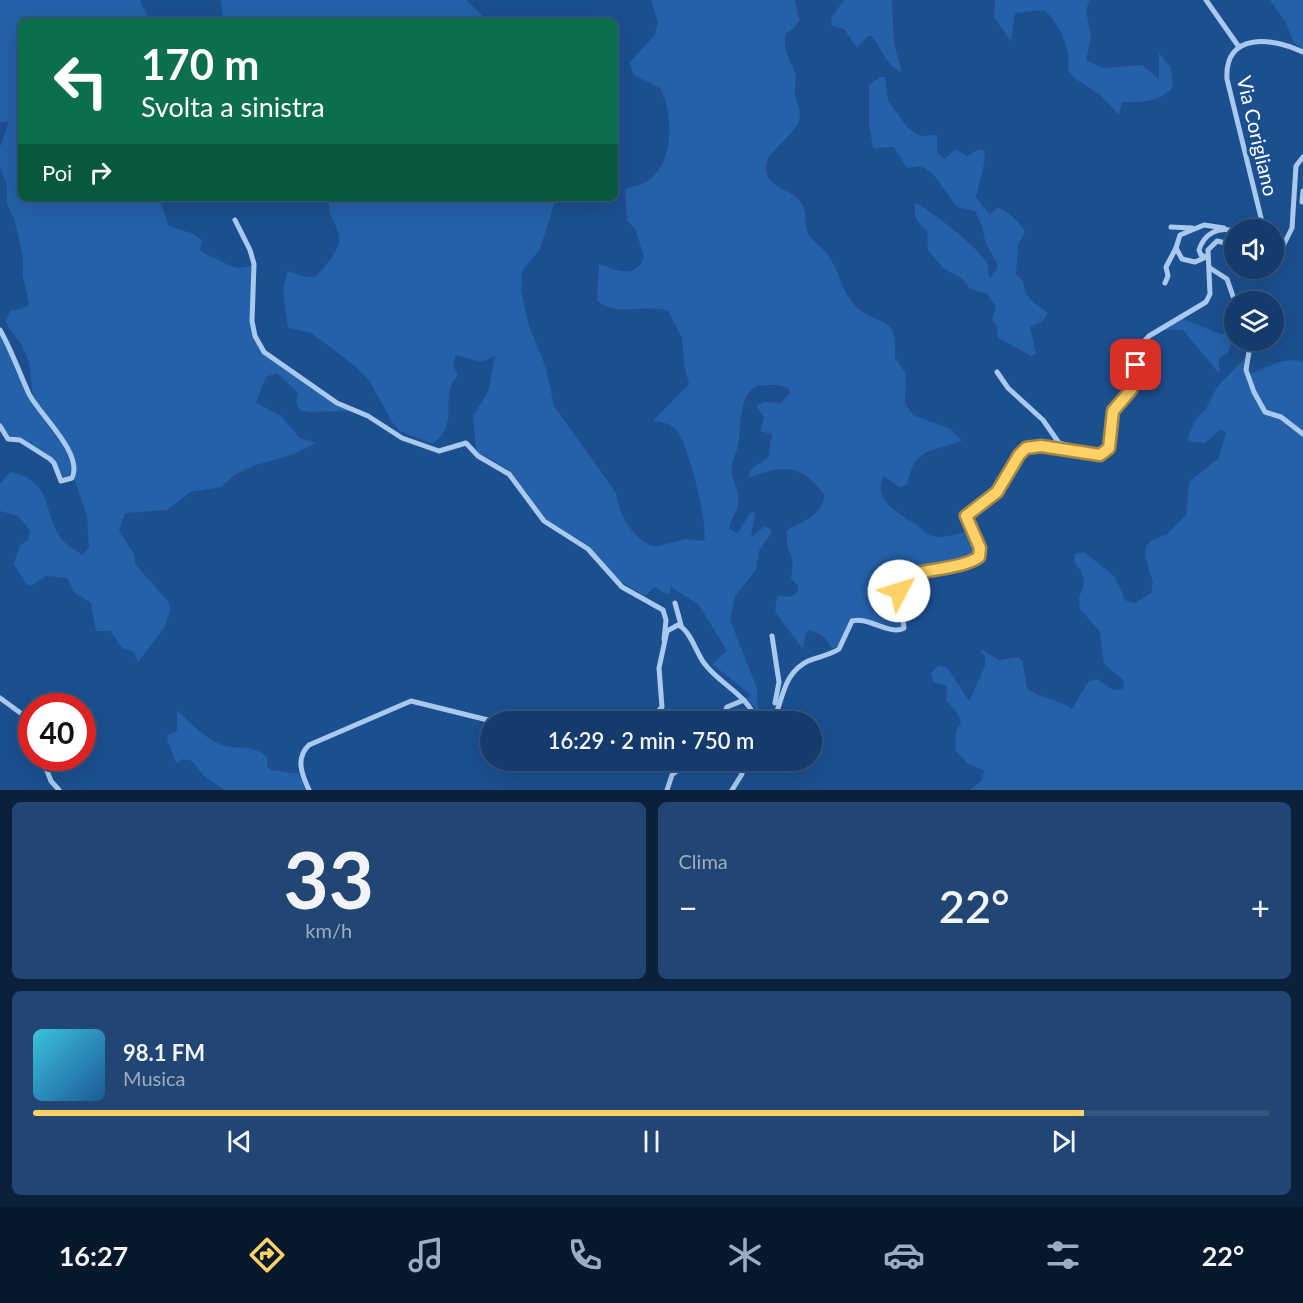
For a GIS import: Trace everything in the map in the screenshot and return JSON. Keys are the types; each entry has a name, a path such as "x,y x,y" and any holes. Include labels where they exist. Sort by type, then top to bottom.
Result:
{"street":[{"path":"1206,0 1239,48"},
{"name":"Via Corigliano","path":"1261,219 1227,79 1229,60 1239,48 1253,42 1267,42 1303,52"},
{"path":"1284,244 1292,228 1296,166 1303,157"},
{"path":"1302,202 1303,191"},
{"path":"235,220 250,250 254,264 252,321 255,336 264,352 337,403 368,416 402,438 439,451 466,442 478,456 504,469 544,521 588,549 622,587 663,610 666,620 659,668 663,705 659,711"},
{"path":"1171,227 1192,228 1209,224 1224,228"},
{"path":"1164,283 1168,276 1166,267 1180,235 1192,228"},
{"path":"1034,446 1100,455 1109,448 1113,411 1134,383 1139,347 1158,330 1206,302 1210,294 1210,267 1206,257 1200,253 1200,247 1213,232 1224,228"},
{"path":"1176,248 1186,261 1200,261 1206,257 1210,246 1217,241 1224,243"},
{"path":"1210,267 1227,279 1231,291"},
{"path":"0,330 29,393 69,453 74,469 72,478 61,481 50,459 20,440 8,439 0,426"},
{"path":"1249,351 1246,367 1265,412 1281,417 1303,434"},
{"path":"997,372 1008,388 1043,420 1059,443"},
{"path":"777,711 783,687 793,672 809,661 839,649 852,621 875,623 899,631 904,628 899,588 905,578 946,569 979,557 980,548 966,516 997,492 1019,455 1026,448 1059,443 1086,452"},
{"path":"675,603 681,625 708,668 744,700 750,711"},
{"path":"664,640 671,627 681,625"},
{"path":"772,636 779,682 776,711"},
{"path":"0,698 18,711"},
{"path":"725,711 727,707 744,700"},
{"path":"309,790 301,759 309,745 404,703 426,703 480,718"},
{"path":"47,771 51,781 59,790"},
{"path":"667,790 672,775 677,771"},
{"path":"732,790 742,771"}],"shaded area":[{"path":"0,0 140,0 149,18 18,18 18,201 158,201 161,204 169,226 191,233 202,240 200,250 204,253 233,267 241,268 252,265 251,319 259,349 351,411 309,412 300,410 296,403 298,393 277,373 266,377 256,403 281,416 300,438 316,443 291,455 256,465 234,475 221,487 190,492 167,510 125,513 119,530 134,554 135,564 167,600 171,609 164,628 138,662 134,652 122,648 111,631 96,631 91,603 75,593 67,578 46,576 31,586 26,584 14,564 20,545 28,540 30,531 18,516 0,511 0,484 10,472 24,476 34,482 45,498 54,527 62,540 82,555 89,548 87,515 74,479 75,466 71,455 33,396 29,362 21,344 5,322 11,310 21,309 29,304 23,276 23,258 15,221 7,204 7,185 0,168 0,147 9,121 0,123"},
{"path":"221,0 466,0 485,18 223,18"},
{"path":"651,0 795,0 799,20 794,28 786,33 785,44 796,74 795,94 800,117 791,134 768,159 766,172 772,182 800,201 804,209 809,235 828,255 853,303 861,311 889,326 895,343 895,358 906,374 905,403 913,415 950,429 962,441 925,453 914,464 907,485 900,487 883,476 881,493 884,500 932,536 946,536 969,530 979,548 976,557 971,559 903,577 897,592 903,623 899,627 855,617 848,624 835,648 832,648 823,636 810,630 806,633 803,649 775,612 777,596 790,597 798,591 798,586 791,579 793,560 787,546 787,530 815,514 825,496 808,478 791,470 772,470 749,478 751,470 769,456 773,435 760,431 764,417 756,406 764,402 781,403 790,393 788,388 780,385 756,387 749,392 742,410 739,441 732,463 738,499 737,510 729,529 738,533 750,513 755,512 751,537 765,526 772,531 759,551 756,570 735,596 730,620 757,688 758,711 747,699 750,694 712,664 727,651 699,605 671,587 669,595 654,587 645,596 615,578 601,561 545,519 509,470 476,451 473,416 488,392 495,356 481,362 456,355 453,365 458,375 449,393 446,426 442,435 433,444 400,431 392,422 369,380 350,362 311,333 288,328 283,293 287,271 305,277 315,277 332,258 338,246 339,235 330,214 329,201 555,201 540,249 522,271 521,291 529,326 546,368 554,406 616,493 624,518 641,539 656,547 685,539 704,541 701,503 682,439 672,426 653,421 689,384 684,365 682,338 668,311 650,308 612,308 597,300 599,264 624,272 635,269 644,258 636,230 627,220 625,190 644,183 658,171 668,148 669,122 660,88 634,75 629,63 655,35 658,22"},
{"path":"844,0 892,0 894,44 902,72 888,62 872,36 868,36 857,48 844,29 832,26 831,18"},
{"path":"995,0 1090,0 1086,10 1091,38 1086,60 1103,68 1142,65 1159,79 1159,53 1171,68 1173,87 1156,99 1122,102 1119,115 1099,94 1074,78 1068,70 1068,54 1063,37 1055,22 1044,10 1015,13 1011,41 994,17"},
{"path":"1270,0 1303,0 1303,49 1294,43 1285,21"},
{"path":"880,77 885,77 888,101 908,128 921,136 936,135 937,151 945,159 955,149 967,156 980,149 984,150 985,160 976,197 990,215 997,208 1001,209 1013,217 1025,232 1018,245 1016,274 1023,281 1028,296 1048,313 1043,321 1030,327 1036,354 1031,356 997,337 998,328 992,319 996,306 987,294 969,288 964,280 943,268 928,250 927,231 916,219 915,203 943,221 967,241 985,259 988,275 991,278 998,265 986,244 975,211 957,207 933,174 921,166 907,168 894,147 873,148 869,124 869,85"},
{"path":"1180,318 1224,334 1224,351 1229,351 1219,358 1219,373 1183,330 1164,330"},
{"path":"0,336 42,417 66,451 73,470 66,478 62,477 54,460 9,437 0,423"},
{"path":"1247,351 1251,351 1248,370 1250,374 1282,361 1303,362 1303,790 970,790 982,780 984,770 968,764 955,750 956,731 961,723 960,719 946,700 947,686 933,682 931,673 938,666 947,667 969,701 985,666 985,656 980,652 982,650 999,660 1018,657 1022,660 1027,688 1072,709 1088,682 1097,679 1113,690 1123,690 1124,681 1104,664 1100,632 1080,609 1079,599 1084,581 1081,571 1075,564 1074,554 1084,552 1114,576 1126,601 1135,603 1151,593 1153,583 1145,556 1146,546 1151,541 1167,534 1186,515 1189,482 1219,458 1226,432 1221,429 1205,443 1190,442 1187,439 1196,419 1206,409 1217,387 1246,357"},
{"path":"177,710 213,741 226,746 258,751 267,757 267,766 271,770 299,774 306,790 224,790 204,776 192,761 183,759 176,763 167,739 168,735 177,731"}],"route":[{"path":"899,591 902,581 909,576 946,569 979,557 980,548 966,516 997,492 1019,455 1026,448 1041,446 1100,455 1105,453 1109,448 1113,411 1131,390 1136,365"}]}
